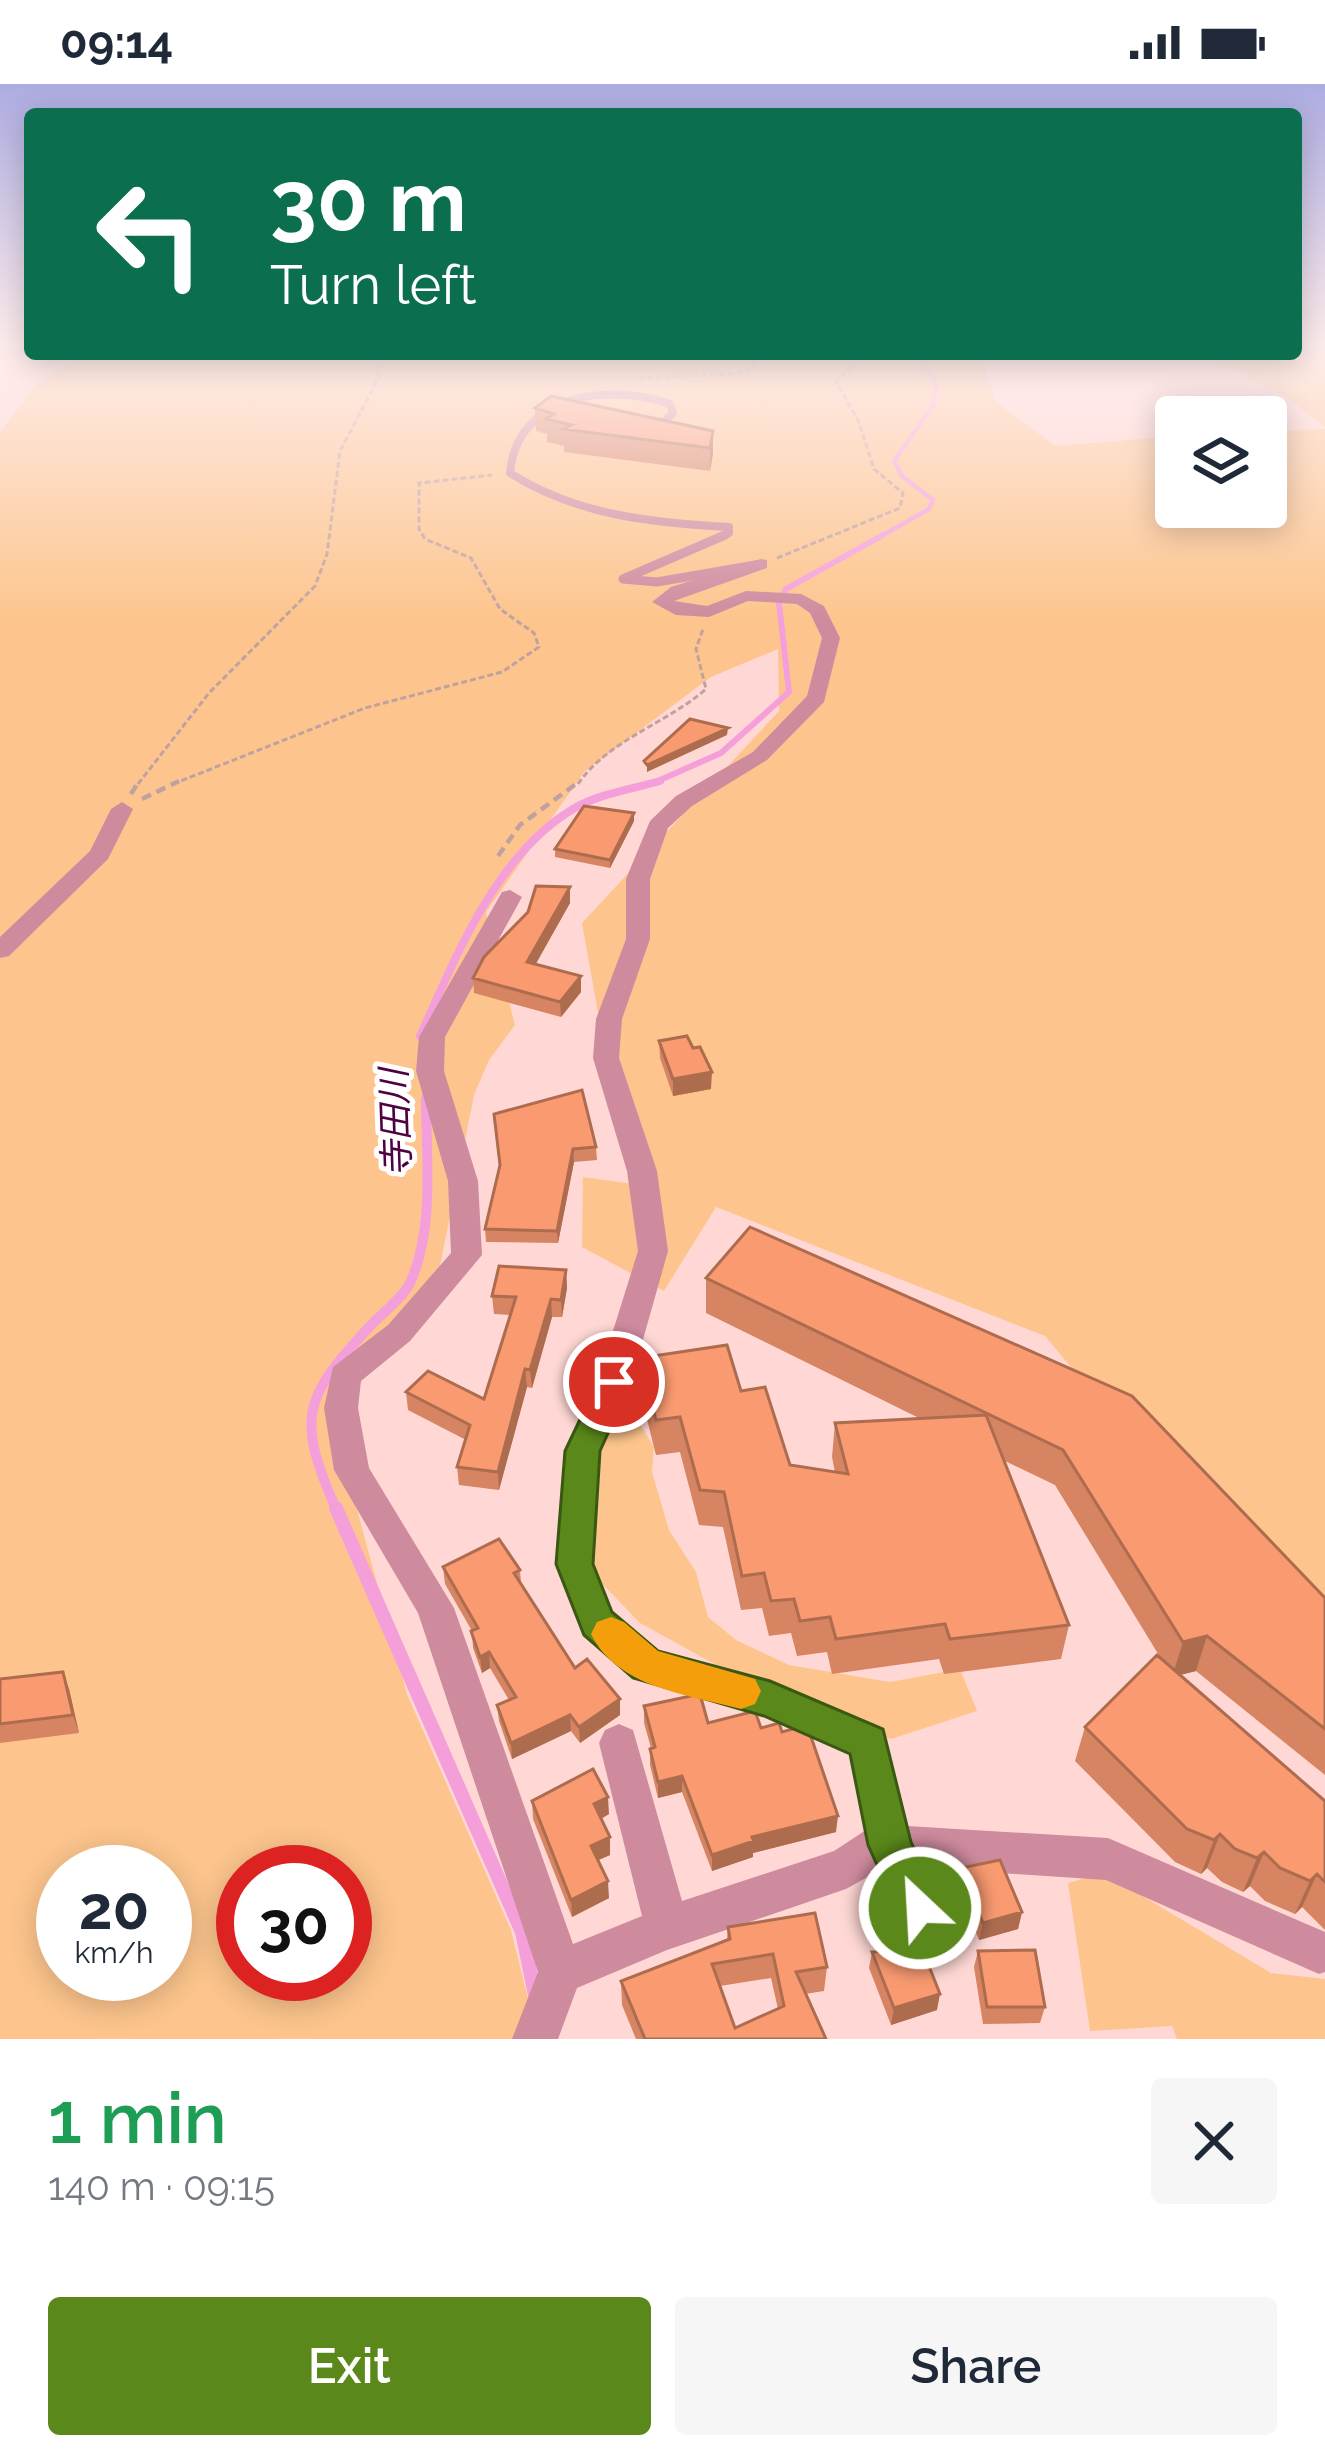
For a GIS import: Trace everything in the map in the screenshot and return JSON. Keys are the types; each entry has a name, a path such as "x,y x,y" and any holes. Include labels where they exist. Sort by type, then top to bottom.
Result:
{"street":[{"path":"761,564 677,591 661,602 682,611 710,612 734,598 801,599 818,610 831,638 817,698 760,756 684,802 658,826 638,879 638,939 609,1019 606,1058 643,1171 653,1251 614,1382 582,1451 574,1564 597,1623 647,1666 770,1700 868,1742 890,1845"},
{"path":"0,951 100,854 122,809"},
{"path":"510,897 432,1037 430,1071 463,1180 467,1255 399,1333 345,1376 341,1408 352,1470 435,1608 557,1979 535,2039"},
{"path":"619,1743 667,1928"},
{"path":"557,1979 667,1928 846,1868 888,1839 935,1940"},
{"path":"890,1845 1108,1859 1319,1952"}],"lane":[{"path":"525,437 510,458 510,473 533,490 590,507 729,527 729,533 623,579 656,583 741,563 761,564"}],"path":[{"path":"122,809 154,755 318,582 330,549 329,510 340,451 347,437"},
{"path":"761,564 900,508 903,493 874,469 864,437"},
{"path":"122,809 218,759 370,706 505,670 530,657 539,647 534,633 500,609 471,558 425,538 419,529 419,482 510,473"},
{"path":"498,856 506,838 528,824 537,808 579,785 590,763 677,716 706,689 696,649 710,612"}],"shaded area":[{"path":"0,437 1044,437 1056,446 1155,438 1155,528 1287,528 1287,437 1325,437 1325,1653 1189,1509 1045,1336 716,1207 664,1291 582,1247 583,1177 648,1186 606,1058 582,923 779,711 778,649 711,677 584,772 486,912 515,1025 489,1060 474,1095 440,1266 329,1406 407,1694 511,1930 538,2039 0,2039"},
{"path":"614,1382 654,1447 652,1472 669,1530 696,1572 708,1617 736,1640 789,1665 890,1682 960,1669 977,1711 891,1739 790,1706 640,1623 585,1566 589,1429"},
{"path":"1104,1873 1271,1973 1325,1979 1325,2039 1177,2039 1172,2026 1090,2031 1068,1883"}],"building":[{"path":"627,437 712,437 710,448"},
{"path":"690,719 728,728 647,765 644,761"},
{"path":"584,806 634,813 610,860 555,849"},
{"path":"536,886 570,887 527,962 581,976 560,1002 473,978 484,957 528,912"},
{"path":"687,1036 693,1048 700,1047 712,1072 673,1079 659,1041"},
{"path":"582,1090 596,1147 573,1149 557,1231 485,1229 500,1165 494,1114"},
{"path":"750,1227 1132,1396 1325,1598 1325,1729 1207,1636 1183,1642 1063,1450 706,1278"},
{"path":"499,1266 566,1270 561,1300 551,1299 530,1370 525,1369 498,1472 457,1467 470,1425 406,1392 428,1371 484,1399 516,1297 492,1296"},
{"path":"727,1345 741,1391 765,1387 790,1465 848,1474 835,1423 986,1415 1069,1625 950,1639 945,1624 836,1639 830,1617 800,1621 794,1599 771,1601 764,1573 742,1576 724,1492 700,1490 680,1417 656,1420 640,1358"},
{"path":"499,1539 520,1570 514,1573 575,1668 587,1659 620,1699 579,1727 570,1715 511,1743 497,1705 516,1697 489,1652 480,1657 471,1631 478,1628 443,1567"},
{"path":"1157,1655 1325,1801 1325,1882 1317,1874 1310,1881 1280,1868 1264,1852 1257,1858 1235,1849 1220,1834 1214,1840 1187,1829 1085,1727"},
{"path":"63,1672 73,1715 0,1724 0,1679"},
{"path":"700,1694 708,1723 755,1711 761,1728 779,1723 782,1732 807,1725 838,1816 752,1837 754,1841 712,1855 682,1776 658,1782 644,1706"},
{"path":"593,1769 608,1797 594,1804 610,1837 591,1846 608,1881 571,1900 532,1801"},
{"path":"1000,1860 1022,1912 983,1923 961,1868"},
{"path":"815,1913 827,1967 796,1972 826,2039 645,2039 621,1981 730,1939 728,1927","holes":["773,1954 784,2006 735,2028 712,1964"]},
{"path":"1035,1950 1045,2007 987,2007 978,1951"},
{"path":"923,1951 940,1994 894,2008 872,1952"}],"waterway":[{"name":"寺田川","path":"878,538 929,509 933,500 902,476 894,461 911,437"},
{"name":"寺田川","path":"654,783 721,753 789,692 779,603 786,589 883,535"},
{"name":"寺田川","path":"654,783 660,781"},
{"name":"寺田川","path":"420,1036 481,910 521,853 573,809 654,783"},
{"name":"寺田川","path":"337,1511 315,1452 313,1410 332,1371 403,1294 418,1262 427,1192 426,1098"},
{"name":"寺田川","path":"336,1508 522,1932 535,1995"}],"slow traffic":[{"path":"611,1634 647,1666 741,1691"}],"route":[{"path":"614,1382 582,1451 574,1564 597,1623 647,1666 770,1700 868,1742 890,1845 920,1908"}]}
